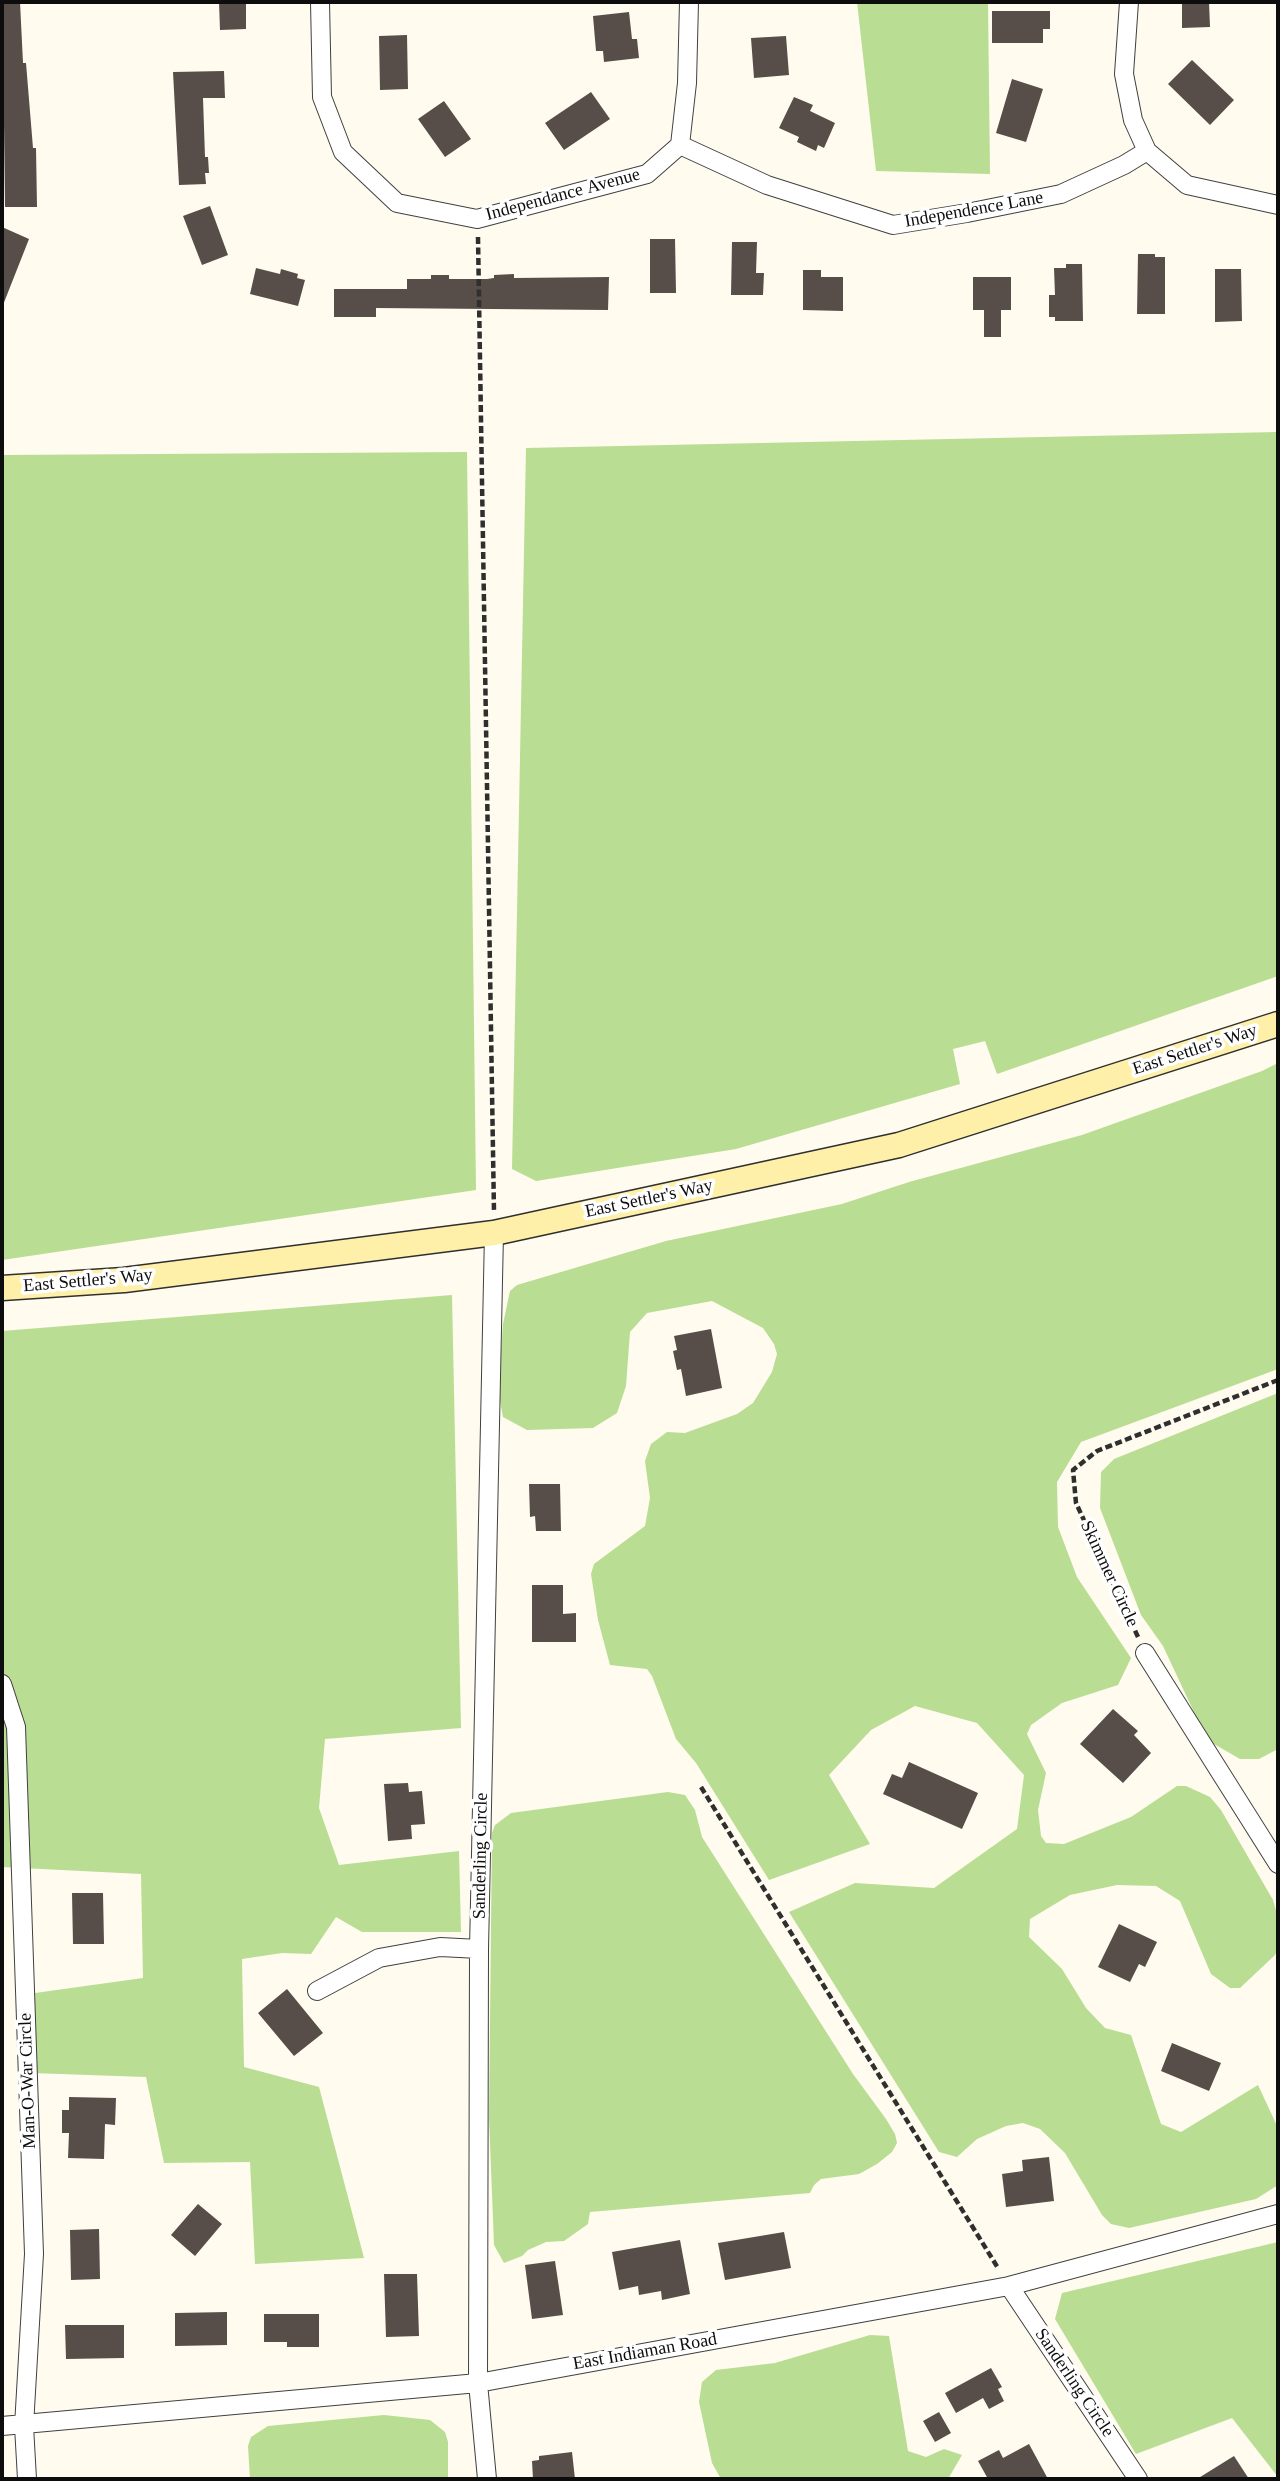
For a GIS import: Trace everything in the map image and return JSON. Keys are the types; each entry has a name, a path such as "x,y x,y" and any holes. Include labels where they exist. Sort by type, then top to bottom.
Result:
{"main road":[{"name":"East Settler's Way","path":"2,1288 124,1280 494,1233 899,1145 1278,1024"}],"street":[{"name":"Independance Avenue","path":"320,2 322,97 342,152 397,203 477,219 647,174 680,145"},
{"path":"680,145 687,83 689,2"},
{"path":"1129,2 1124,74 1133,120 1147,151 1187,185 1278,205"},
{"name":"Independence Lane","path":"680,145 767,185 893,225 1061,194 1124,165 1147,151"},
{"name":"Sanderling Circle","path":"487,2479 478,2383 479,1949 494,1233"},
{"path":"1145,1653 1278,1864"},
{"name":"Man-O-War Circle","path":"2,1684 16,1727 33,2240 24,2426 27,2479"},
{"path":"317,1991 379,1958 440,1947 479,1949"},
{"name":"East Indiaman Road","path":"2,2426 478,2383 1009,2286 1278,2214"},
{"name":"Sanderling Circle","path":"1009,2286 1138,2479"}],"path":[{"path":"477,219 494,1233"},
{"name":"Skimmer Circle","path":"1145,1653 1076,1503 1073,1470 1097,1451 1278,1380"},
{"path":"701,1787 1009,2286"}],"green space":[{"path":"857,2 988,2 990,174 876,171"},
{"path":"1278,432 1278,976 997,1074 985,1041 953,1049 960,1084 736,1149 536,1181 512,1169 526,448"},
{"path":"467,452 476,1190 2,1260 2,455"},
{"path":"1278,1063 1278,1369 1081,1442 1057,1482 1058,1527 1077,1577 1131,1658 1118,1685 1062,1703 1031,1725 1027,1734 1046,1773 1038,1810 1041,1836 1046,1843 1064,1844 1131,1817 1177,1786 1186,1786 1210,1797 1221,1810 1273,1900 1278,1918 1278,1948 1275,1955 1240,1988 1230,1988 1211,1974 1180,1901 1156,1886 1117,1885 1070,1895 1030,1919 1029,1937 1062,1969 1086,2008 1105,2028 1131,2035 1161,2124 1181,2132 1258,2085 1278,2128 1278,2185 1256,2199 1129,2228 1111,2224 1102,2215 1065,2153 1040,2129 1023,2123 1006,2126 977,2139 957,2157 939,2152 789,1912 855,1883 934,1888 1017,1829 1024,1775 977,1723 915,1706 871,1730 829,1775 870,1844 769,1880 696,1763 676,1739 647,1669 610,1665 598,1620 591,1574 594,1564 645,1526 650,1498 645,1461 651,1444 667,1432 685,1433 737,1414 753,1403 772,1372 777,1354 763,1328 712,1301 647,1313 630,1332 626,1386 617,1413 593,1428 527,1430 503,1417 498,1390 503,1324 510,1291 517,1285 666,1241 842,1204 909,1182 1082,1135"},
{"path":"452,1295 461,1728 325,1739 319,1808 339,1865 459,1851 461,1932 362,1932 336,1917 311,1954 282,1953 242,1959 244,2067 319,2087 364,2258 255,2264 250,2162 164,2163 146,2077 32,2073 30,2010 35,1993 143,1978 141,1874 2,1867 2,1331"},
{"path":"1278,1393 1278,1749 1259,1759 1240,1759 1207,1740 1163,1646 1141,1615 1100,1508 1101,1472 1114,1459"},
{"path":"668,1792 685,1795 695,1810 702,1837 853,2074 886,2119 897,2143 892,2152 877,2164 859,2174 821,2179 810,2193 590,2212 588,2224 564,2241 546,2242 504,2263 494,2245 489,2117 492,1833 495,1825 511,1813"},
{"path":"1278,2242 1278,2477 1232,2418 1136,2454 1055,2319 1062,2293"},
{"path":"870,2335 889,2336 908,2451 926,2457 944,2449 962,2455 948,2479 721,2479 712,2463 699,2402 702,2382 716,2370 775,2363"},
{"path":"384,2415 430,2420 445,2432 448,2442 448,2479 250,2479 248,2446 251,2437 268,2426"}],"building":[{"path":"2,2 20,2 23,63 26,63 33,148 36,148 37,207 5,207"},
{"path":"219,2 246,2 246,29 220,30"},
{"path":"1182,2 1209,2 1210,27 1182,28"},
{"path":"992,11 1050,11 1050,29 1043,29 1043,43 992,43"},
{"path":"629,12 632,39 637,39 639,58 604,62 603,51 596,51 593,16"},
{"path":"407,35 408,89 380,90 379,36"},
{"path":"786,36 789,75 754,78 751,38"},
{"path":"1192,60 1234,100 1210,125 1168,84"},
{"path":"224,71 225,98 203,98 205,157 208,157 209,173 205,173 206,184 179,185 173,72"},
{"path":"1012,79 1043,89 1026,142 996,133"},
{"path":"591,92 610,119 564,150 545,123"},
{"path":"794,97 813,105 810,111 835,123 824,148 818,145 816,151 797,142 799,137 779,128"},
{"path":"444,101 471,139 445,157 418,119"},
{"path":"210,206 228,255 202,265 183,216"},
{"path":"2,227 29,239 3,305 2,305"},
{"path":"650,239 675,239 676,293 650,293"},
{"path":"732,242 757,242 756,273 764,273 763,295 731,295"},
{"path":"1138,254 1165,257 1165,314 1137,314"},
{"path":"1066,264 1082,264 1083,321 1055,321 1055,317 1049,317 1049,295 1055,295 1054,268 1066,268"},
{"path":"256,268 280,274 281,269 298,274 297,278 305,280 298,306 250,294"},
{"path":"1215,269 1241,269 1242,321 1215,322"},
{"path":"803,270 821,270 821,277 843,277 843,311 803,310"},
{"path":"514,274 514,278 609,277 608,310 376,308 376,317 334,317 334,289 407,289 407,279 431,279 431,275 449,275 449,279 487,279 494,278 494,275"},
{"path":"973,277 1011,277 1011,310 1001,310 1001,337 984,337 984,310 973,310"},
{"path":"711,1329 722,1388 686,1396 681,1369 677,1370 673,1351 677,1350 674,1336"},
{"path":"529,1484 560,1484 561,1531 536,1531 535,1516 530,1517"},
{"path":"532,1585 563,1585 563,1614 576,1613 576,1642 532,1642"},
{"path":"1113,1709 1138,1731 1134,1735 1151,1753 1123,1783 1080,1744"},
{"path":"909,1762 978,1793 962,1829 883,1794 892,1774 902,1778"},
{"path":"408,1783 409,1792 422,1791 425,1824 411,1825 412,1839 388,1841 384,1784"},
{"path":"72,1893 103,1893 104,1944 73,1944"},
{"path":"1119,1924 1157,1942 1145,1967 1139,1964 1130,1982 1098,1967"},
{"path":"287,1989 323,2033 294,2056 258,2013"},
{"path":"1172,2043 1221,2063 1209,2091 1161,2071"},
{"path":"69,2097 116,2098 115,2125 105,2124 104,2159 68,2158 69,2133 62,2133 62,2110 69,2110"},
{"path":"1049,2157 1054,2201 1006,2207 1002,2174 1023,2171 1022,2160"},
{"path":"198,2204 222,2224 195,2256 171,2235"},
{"path":"99,2229 100,2279 71,2280 70,2230"},
{"path":"784,2232 791,2268 725,2280 718,2243"},
{"path":"680,2240 690,2294 662,2300 661,2291 639,2295 638,2286 619,2290 612,2252"},
{"path":"555,2261 563,2315 532,2319 525,2265"},
{"path":"384,2274 417,2274 419,2336 386,2337"},
{"path":"227,2312 227,2345 175,2346 175,2313"},
{"path":"264,2314 319,2314 319,2347 287,2347 287,2342 264,2342"},
{"path":"65,2325 124,2325 124,2358 66,2359"},
{"path":"991,2368 1002,2387 998,2389 1004,2401 989,2409 983,2398 956,2413 945,2393"},
{"path":"939,2412 951,2433 935,2442 923,2421"},
{"path":"1029,2444 1048,2479 988,2479 978,2461 999,2450 1003,2458"},
{"path":"572,2452 575,2479 533,2479 532,2461 539,2460 539,2456"},
{"path":"1234,2456 1249,2479 1197,2479"}]}
